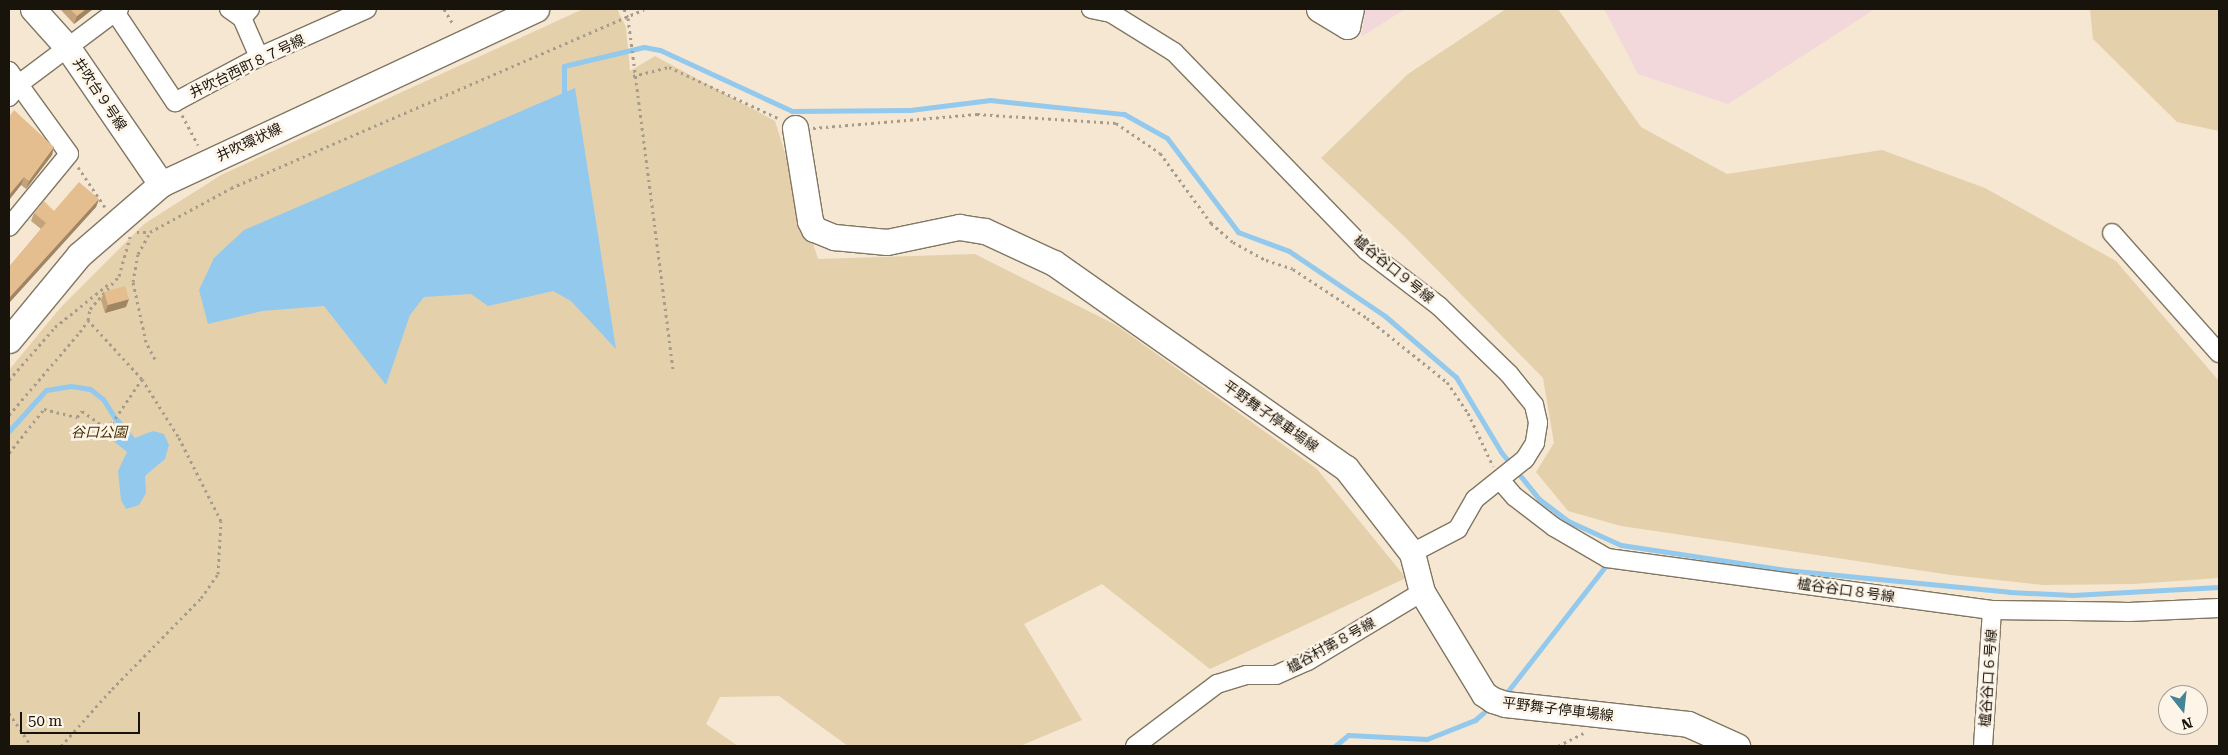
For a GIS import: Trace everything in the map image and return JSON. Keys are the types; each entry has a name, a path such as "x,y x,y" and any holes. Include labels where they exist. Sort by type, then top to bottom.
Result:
{"main road":[{"name":"井吹台９号線","path":"33,9 68,48 161,184"},
{"name":"井吹環状線","path":"9,340 78,255 115,221 161,184 536,9"},
{"path":"1319,9 1347,26 1350,9"},
{"name":"平野舞子停車場線","path":"795,128 808,214 814,229 834,238 887,242 959,227 984,231 1054,263 1346,468 1412,553 1422,592 1484,694 1499,702 1688,724 1736,746"}],"street":[{"name":"井吹台西町８７号線","path":"116,10 175,102 259,57 367,9"},
{"name":"櫨谷谷口９号線","path":"1091,9 1111,13 1174,52 1367,251 1439,306 1509,374 1534,405 1538,423 1535,443 1510,471 1475,498 1458,529 1412,553"},
{"path":"9,227 69,154 12,84 68,48 116,10"},
{"path":"240,12 259,57"},
{"path":"2112,233 2219,353"},
{"name":"櫨谷谷口８号線","path":"1510,471 1515,497 1554,527 1607,558 1992,610 2129,612 2219,608"},
{"name":"櫨谷村第８号線","path":"1135,746 1217,684 1246,675 1276,675 1308,661 1422,592"},
{"name":"櫨谷谷口６号線","path":"1983,746 1992,610"}],"path":[{"path":"444,9 453,24"},
{"path":"624,9 628,18 633,76 673,370"},
{"path":"9,415 88,320 90,309 119,276 132,232 150,232 231,188 628,18 644,9"},
{"path":"633,76 669,67 795,128 842,128 977,114 1116,123 1160,153 1211,223 1233,242 1266,260 1292,269 1408,348 1447,382 1510,471"},
{"path":"175,102 206,162"},
{"path":"69,154 115,221"},
{"path":"150,232 138,254 133,282 146,342 155,360"},
{"path":"9,380 55,327 119,276"},
{"path":"61,746 112,689 201,598 218,574 221,521 178,436 142,379 88,320"},
{"path":"9,453 44,409 77,417 82,411 108,429 142,379"},
{"path":"9,713 32,746"}],"shaded area":[{"path":"1366,9 1405,9 1361,37"},
{"path":"1604,9 1875,9 1728,104 1638,74"}],"green space":[{"name":"谷口公園","path":"583,9 617,9 626,27 630,71 655,56 775,121 818,259 975,254 1116,325 1317,469 1406,578 1210,669 1102,584 1024,624 1082,720 1020,746 848,746 779,696 720,697 706,724 738,746 9,746 9,370 61,307 144,224 221,175"},
{"path":"1506,9 1558,9 1641,127 1727,174 1882,150 1985,188 2116,261 2219,381 2219,578 2134,584 2043,585 1951,575 1621,526 1568,511 1536,472 1554,443 1543,378 1404,236 1321,158 1408,74"},
{"path":"2090,9 2219,9 2219,131 2177,122 2093,39"}],"water":[{"path":"575,88 616,349 571,301 553,291 488,306 471,294 424,297 410,315 386,385 324,306 262,311 208,324 199,290 214,258 244,230"},
{"path":"119,418 135,438 153,431 164,434 169,445 165,459 145,476 146,493 139,505 126,509 121,500 118,471 127,452 107,436"}],"building":[{"path":"70,9 86,9 77,16"},
{"path":"14,110 54,147 29,181 24,177 9,195 9,117"},
{"path":"79,182 99,199 9,298 9,267 46,223 34,213 44,201 54,211"},
{"path":"125,286 129,299 108,305 104,292"}],"waterway":[{"path":"564,93 564,66 644,47 660,50 792,111 910,110 990,100 1124,114 1167,138 1238,232 1289,251 1385,316 1456,377 1501,452 1539,499 1568,521 1621,545 1786,570 2009,592 2073,595 2219,587"},
{"path":"9,431 46,390 71,386 90,389 103,399 117,421"},
{"path":"1504,696 1608,563"},
{"path":"1335,746 1348,735 1427,739 1475,720 1490,707"}]}
